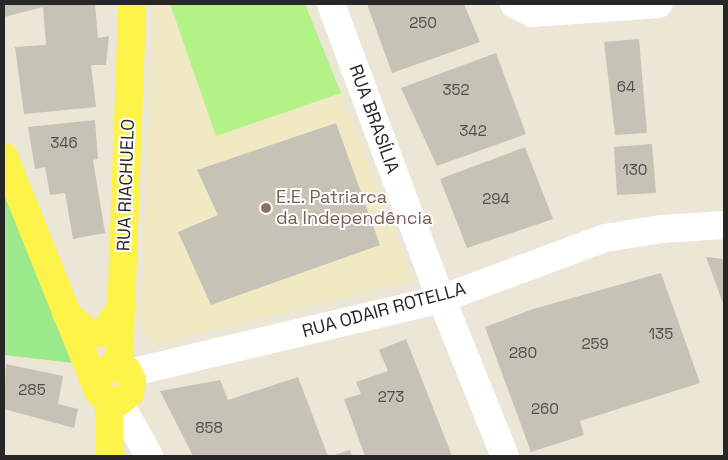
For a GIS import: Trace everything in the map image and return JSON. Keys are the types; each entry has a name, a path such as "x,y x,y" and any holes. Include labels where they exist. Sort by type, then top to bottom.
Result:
{"main road":[{"name":"RUA RIACHUELO","path":"124,370 122,305 132,4"},
{"path":"4,157 65,312 108,396"},
{"path":"65,312 88,333 99,332 109,326 122,305"},
{"path":"110,456 108,396 102,370 124,370"}],"street":[{"name":"RUA BRASÍLIA","path":"331,4 441,299 506,456"},
{"path":"514,4 532,13 659,4"},
{"name":"RUA ODAIR ROTELLA","path":"124,370 441,299 605,238 724,225"},
{"path":"108,396 149,456"}],"shaded area":[{"name":"E.E. Patriarca da Independência","path":"153,4 170,4 216,136 341,93 414,280 156,344 141,328"}],"green space":[{"path":"170,4 305,4 341,93 216,136"},
{"path":"4,184 74,363 4,355"}],"building":[{"path":"4,4 95,4 98,38 109,36 106,65 91,65 96,107 24,114 15,47 46,45 43,7 4,17"},
{"path":"367,4 464,4 480,42 392,73"},
{"path":"639,39 647,133 615,135 604,42"},
{"path":"496,53 526,134 437,166 401,88"},
{"path":"95,120 98,159 93,160 105,233 73,239 65,193 50,195 45,167 35,169 28,127"},
{"path":"336,123 380,245 211,305 178,232 218,215 197,170"},
{"path":"652,144 656,193 617,195 614,147"},
{"path":"525,147 553,219 467,248 440,179"},
{"path":"706,257 724,259 724,306"},
{"path":"661,273 700,383 580,421 584,435 531,452 485,327 533,309"},
{"path":"406,339 452,456 365,456 344,399 361,394 356,382 388,371 379,350"},
{"path":"6,364 63,376 58,404 78,409 74,428 4,409"},
{"path":"298,377 328,456 193,456 160,391 220,380 228,400"},
{"path":"350,450 352,456 331,456"}],"place":[{"name":"E.E. Patriarca da Independência","path":"266,208"}]}
